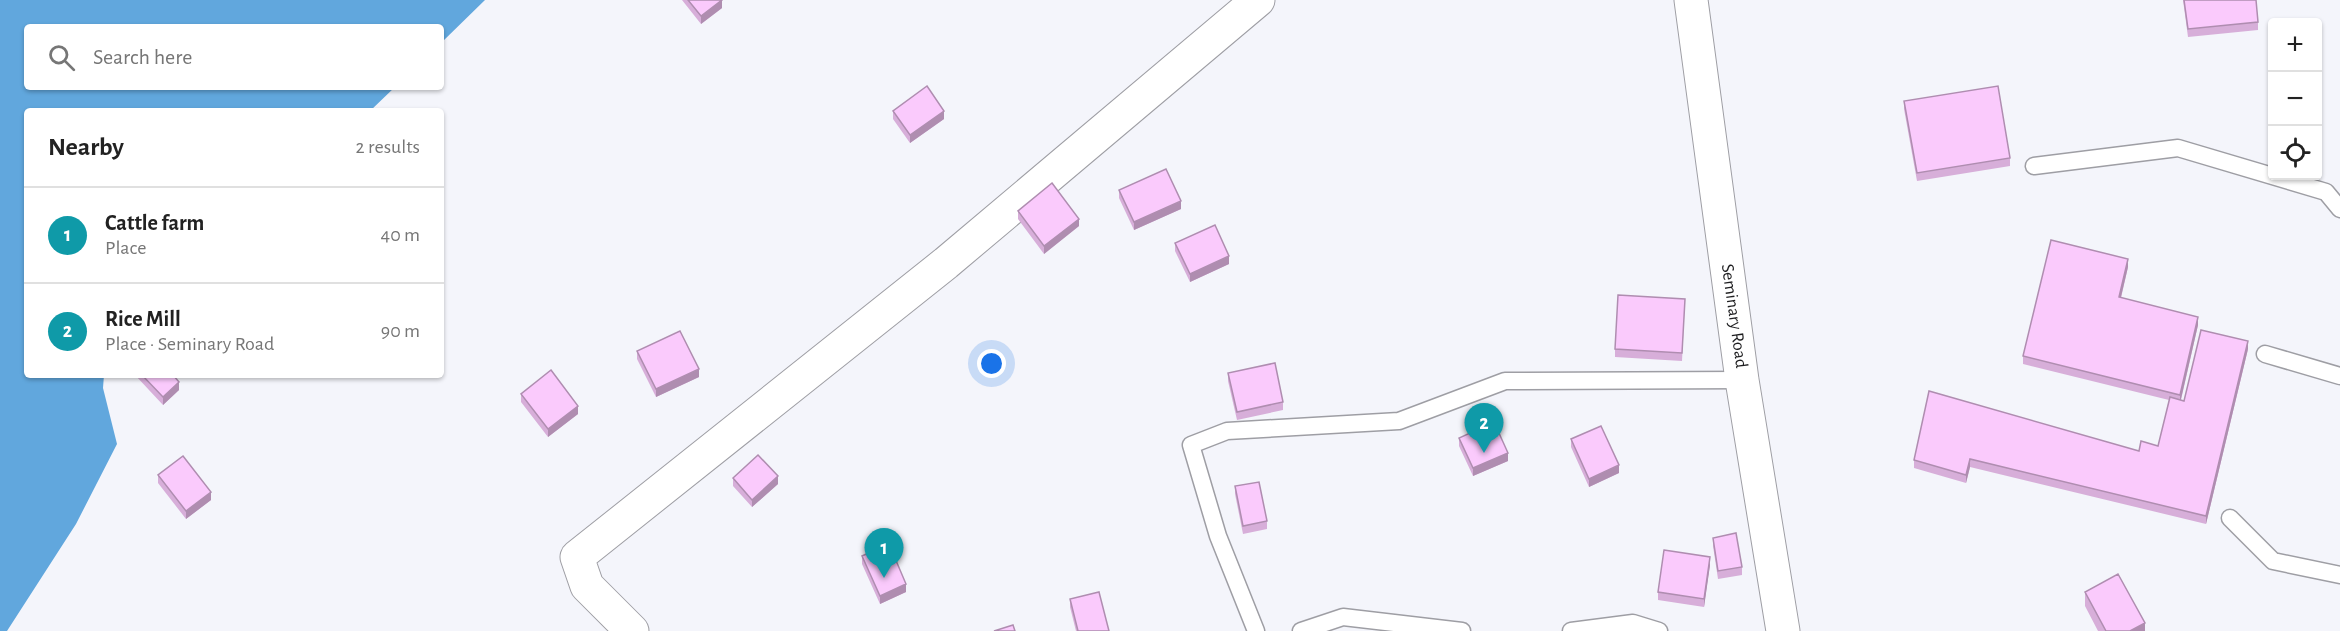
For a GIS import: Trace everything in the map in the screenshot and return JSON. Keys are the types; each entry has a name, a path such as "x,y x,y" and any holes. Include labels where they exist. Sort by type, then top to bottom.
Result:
{"street":[{"path":"632,631 587,586 577,557 946,263 1258,0"},
{"name":"Seminary Road","path":"1690,0 1742,380 1783,631"}],"lane":[{"path":"2034,166 2178,148 2326,192 2340,209"},
{"path":"2265,354 2340,376"},
{"path":"1256,631 1218,536 1191,446 1227,430 1399,421 1504,381 1742,380"},
{"path":"2230,518 2273,561 2340,575"},
{"path":"1301,631 1342,617 1462,631"},
{"path":"1571,631 1633,623 1659,631"}],"water":[{"path":"0,0 485,0 444,40 444,24 24,24 24,90 392,90 373,108 24,108 24,378 104,378 103,388 117,444 76,524 7,631 0,631"}],"building":[{"path":"688,0 722,0 701,16"},
{"path":"2184,0 2256,0 2258,22 2188,29"},
{"path":"927,86 944,111 910,135 893,111"},
{"path":"1998,86 2010,158 1917,173 1904,101"},
{"path":"1166,169 1181,201 1134,222 1119,190"},
{"path":"1052,183 1079,219 1044,246 1018,211"},
{"path":"1215,225 1229,256 1190,274 1175,243"},
{"path":"2051,240 2128,259 2119,297 2198,317 2180,395 2023,356"},
{"path":"1618,295 1685,299 1682,353 1615,349"},
{"path":"2201,330 2248,341 2206,516 1970,459 1966,475 1914,460 1929,391 2139,451 2141,441 2158,446 2170,397 2184,401"},
{"path":"680,331 699,369 656,389 637,351"},
{"path":"1275,363 1283,402 1237,412 1228,373"},
{"path":"551,370 578,406 548,429 521,394"},
{"path":"145,378 176,378 179,382 163,397"},
{"path":"1494,422 1508,453 1473,468 1459,438"},
{"path":"1601,426 1619,465 1589,479 1571,439"},
{"path":"758,455 778,476 752,500 733,478"},
{"path":"183,456 211,492 186,511 158,475"},
{"path":"1259,482 1267,521 1243,526 1235,486"},
{"path":"1736,533 1742,567 1718,571 1713,538"},
{"path":"889,544 906,584 880,596 862,556"},
{"path":"1664,550 1710,557 1704,599 1658,592"},
{"path":"2118,574 2145,623 2130,631 2106,631 2085,592"},
{"path":"1099,592 1109,631 1078,631 1070,599"},
{"path":"1013,625 1015,631 994,631"}],"place":[{"name":"Rice Mill","path":"1484,453"},
{"name":"Cattle farm","path":"884,578"}]}
